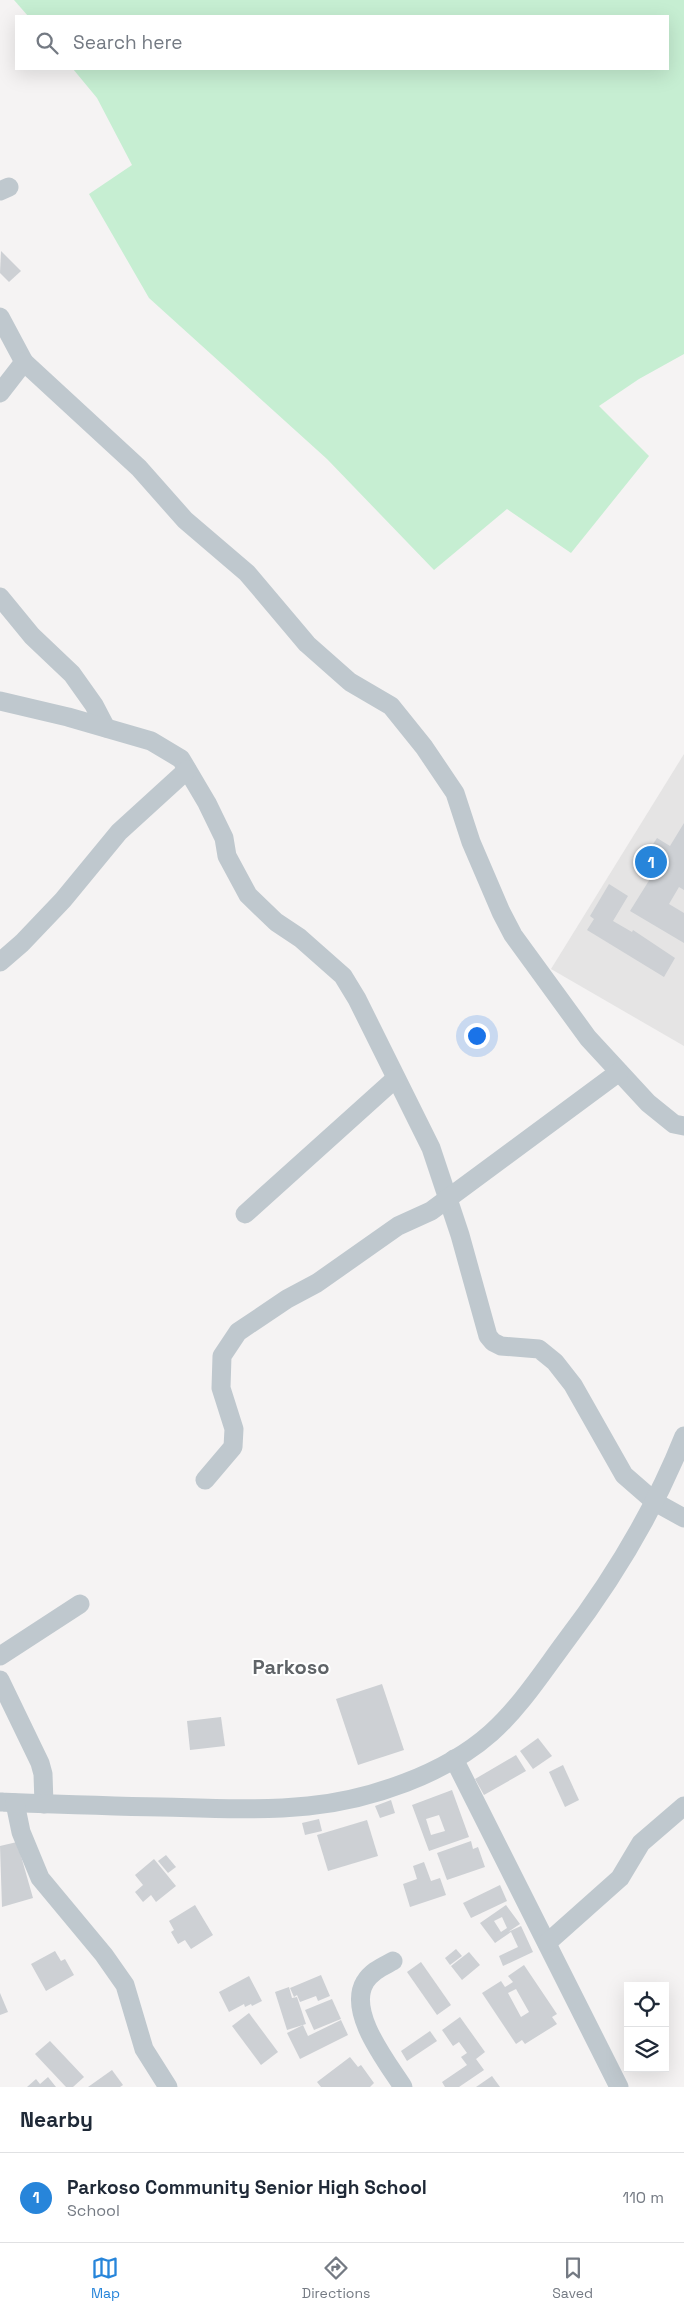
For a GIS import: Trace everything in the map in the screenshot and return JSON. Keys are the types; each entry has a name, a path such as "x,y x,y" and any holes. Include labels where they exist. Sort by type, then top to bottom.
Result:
{"street":[{"path":"0,316 24,362 139,468 185,520 247,573 307,644 350,682 391,706 424,747 455,793 471,842 513,935 588,1038 648,1103 674,1124 684,1126"},
{"path":"0,393 24,362"},
{"path":"0,597 32,636 72,674 94,705 106,728"},
{"path":"0,701 151,741 181,759 207,803 224,838 228,856 248,895 276,922 300,938 343,976 380,1043 395,1079 424,1132 449,1198 488,1336 493,1342 501,1346 539,1349 555,1362 573,1385 624,1475 655,1502 684,1518"},
{"path":"0,962 22,943 63,900 120,832 187,770"},
{"path":"205,1480 233,1447 234,1429 221,1388 222,1356 238,1332 287,1299 317,1284 398,1226 431,1211 619,1072"},
{"path":"245,1214 395,1079"},
{"path":"168,2087 144,2049 125,1985 104,1955 40,1878 8,1803 242,1809 310,1806 358,1797 396,1786 418,1778 454,1759 491,1733 535,1685 585,1617 655,1502 684,1436"},
{"path":"0,1656 80,1604"},
{"path":"0,1680 40,1763 43,1774 44,1804"},
{"path":"454,1759 619,2087"},
{"path":"547,1943 620,1878 641,1843 684,1806"},
{"path":"393,1961 376,1970 365,1982 360,1995 367,2031 403,2087"}],"shaded area":[{"path":"684,754 684,1046 551,969"}],"green space":[{"path":"14,0 684,0 684,354 639,379 599,406 649,456 571,553 507,509 434,570 327,459 149,298 89,194 132,165 97,98 74,70 669,70 669,15 27,15"}],"building":[{"path":"1,251 21,271 9,282 0,273"},
{"path":"684,823 684,890 679,887 669,904 684,913 684,943 630,911 658,866 644,858 657,838 670,846"},
{"path":"609,884 628,896 613,921 632,932 633,930 675,958 664,977 587,930 594,919 590,916"},
{"path":"382,1684 404,1750 358,1765 336,1699"},
{"path":"221,1717 225,1746 190,1750 187,1721"},
{"path":"538,1738 552,1756 533,1769 520,1751"},
{"path":"516,1755 526,1771 484,1795 475,1779"},
{"path":"563,1765 579,1800 565,1807 549,1772"},
{"path":"452,1790 469,1837 429,1851 412,1805","holes":["439,1815 445,1831 431,1835 426,1819"]},
{"path":"391,1800 395,1813 380,1818 375,1806"},
{"path":"319,1819 322,1831 305,1835 302,1823"},
{"path":"367,1820 378,1856 328,1871 317,1835"},
{"path":"471,1841 473,1849 478,1847 485,1867 447,1880 437,1853"},
{"path":"17,1842 33,1898 2,1907 0,1846"},
{"path":"166,1855 176,1867 168,1873 158,1861"},
{"path":"154,1859 176,1886 156,1902 151,1895 143,1902 135,1892 143,1885 135,1875"},
{"path":"424,1862 431,1881 440,1878 446,1895 410,1907 403,1884 417,1879 413,1866"},
{"path":"500,1885 507,1901 471,1918 463,1903"},
{"path":"195,1905 213,1935 191,1949 185,1940 178,1944 171,1932 174,1930 169,1921"},
{"path":"506,1905 520,1924 508,1932 521,1926 533,1952 503,1966 499,1956 518,1947 511,1932 495,1943 480,1923","holes":["502,1917 507,1928 501,1932 494,1921"]},
{"path":"456,1949 462,1956 450,1965 445,1958"},
{"path":"55,1951 61,1961 65,1959 74,1975 46,1991 31,1964"},
{"path":"469,1952 480,1965 462,1980 451,1966"},
{"path":"421,1962 451,2005 437,2015 407,1972"},
{"path":"524,1965 557,2014 552,2017 557,2024 525,2044 522,2040 516,2044 482,1993 501,1981 505,1987 513,1982 508,1976","holes":["516,1989 529,2012 521,2017 508,1993"]},
{"path":"321,1975 330,1996 318,2001 316,1996 300,2002 297,1995 294,1997 290,1988"},
{"path":"249,1976 262,2001 252,2006 251,2004 245,2007 244,2004 229,2012 219,1992"},
{"path":"289,1987 292,1998 297,1997 306,2024 287,2030 275,1992"},
{"path":"0,1993 8,2012 0,2015"},
{"path":"332,1999 341,2019 314,2030 305,2010"},
{"path":"249,2013 278,2052 261,2065 232,2026"},
{"path":"460,2017 485,2052 476,2059 484,2070 459,2087 445,2087 442,2082 467,2065 461,2057 467,2053 459,2042 453,2046 442,2030"},
{"path":"341,2020 348,2035 300,2059 287,2033 303,2025 308,2036"},
{"path":"430,2031 437,2041 407,2061 401,2051"},
{"path":"50,2041 84,2077 73,2087 66,2087 35,2054"},
{"path":"350,2057 358,2067 361,2065 374,2083 370,2087 321,2087 317,2082"},
{"path":"112,2070 123,2085 120,2087 88,2087"},
{"path":"492,2076 500,2087 476,2087"},
{"path":"48,2077 56,2087 27,2087 36,2079 40,2084"}],"place":[{"name":"Parkoso Community Senior High School","path":"651,862"}],"district":[{"name":"Parkoso","path":"291,1667"}]}
